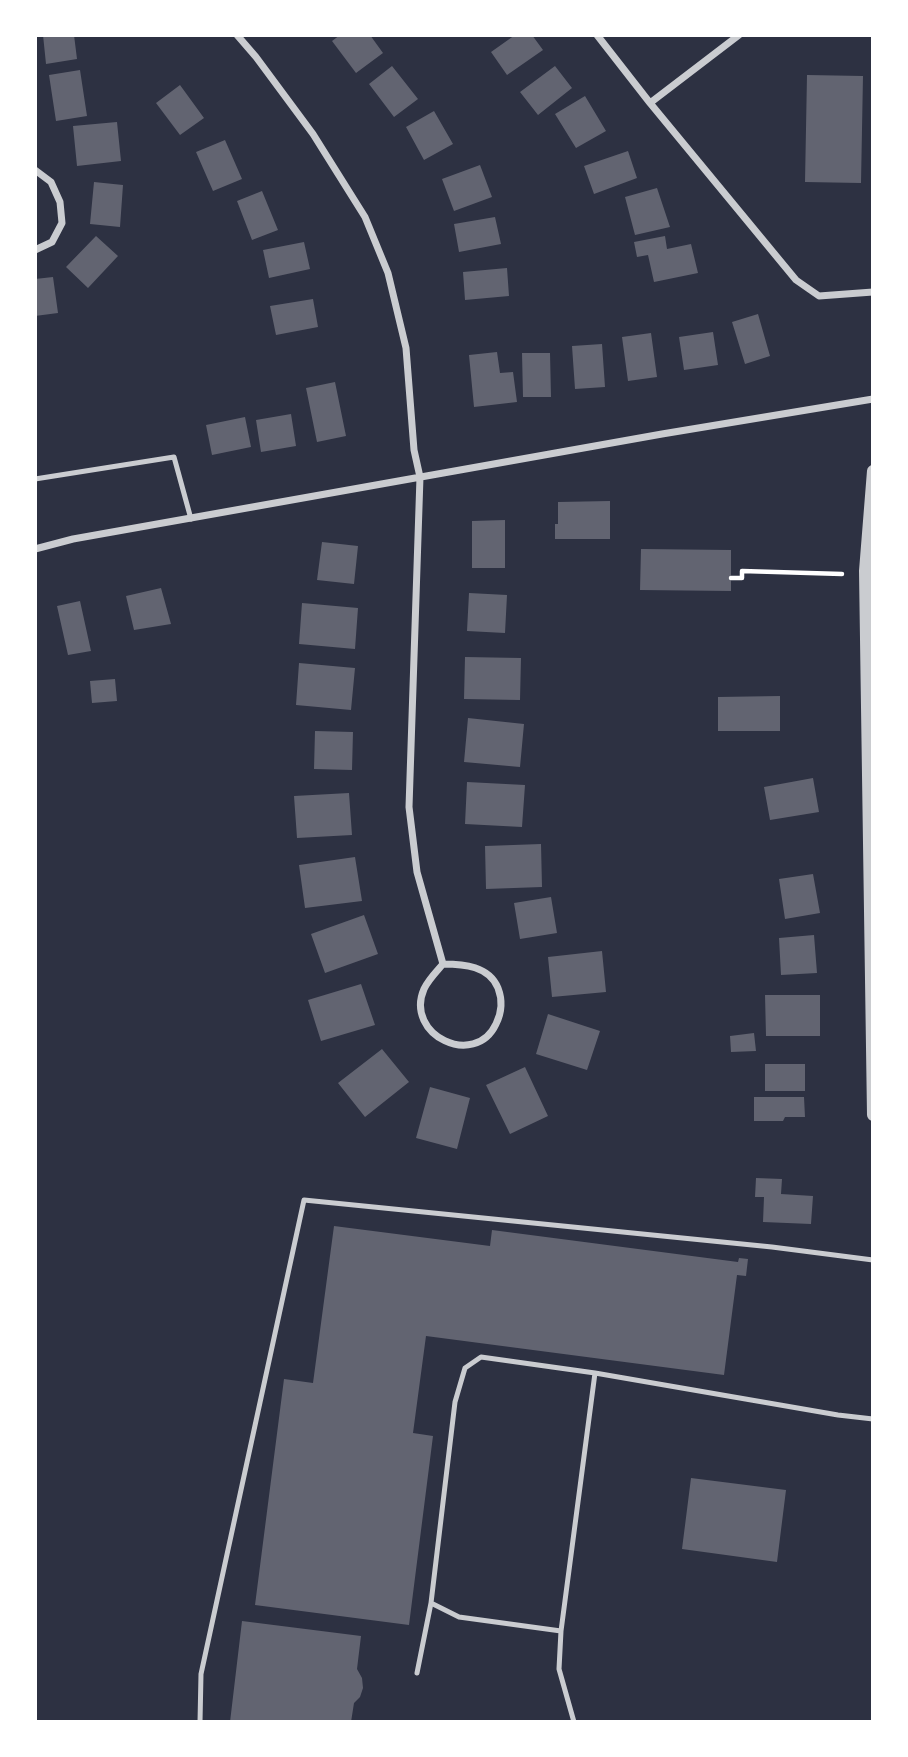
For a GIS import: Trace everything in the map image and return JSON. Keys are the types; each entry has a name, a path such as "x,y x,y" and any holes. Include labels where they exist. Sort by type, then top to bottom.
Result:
{"street":[{"path":"237,35 313,134 365,217 388,273 406,348 414,450 420,477 409,807 417,872 443,964"},
{"path":"597,35 796,280 819,296 873,292"},
{"path":"650,103 739,35"},
{"path":"35,170 51,182 60,202 62,223 52,242 35,250"},
{"path":"35,549 73,538 873,400"},
{"path":"873,471 865,571 869,664 873,1115"},
{"path":"443,964 473,966 497,984 502,999 501,1014 495,1029 485,1039 454,1045 440,1040 425,1024 421,1002 424,988 443,964"}],"lane":[{"path":"35,479 174,457 191,519"},
{"path":"200,1722 201,1674 304,1200 772,1247 873,1260"},
{"path":"417,1673 431,1603 455,1402 466,1368 481,1357 873,1419"},
{"path":"574,1722 559,1669 561,1631 595,1373"},
{"path":"431,1603 459,1617 561,1631"}],"path":[{"path":"731,578 742,578 742,572 842,574"}],"building":[{"path":"43,35 74,35 77,59 46,64"},
{"path":"340,35 370,35 383,53 356,73 332,41"},
{"path":"515,35 532,35 543,50 507,75 491,52"},
{"path":"392,66 418,99 394,117 369,84"},
{"path":"555,66 572,88 538,115 520,92"},
{"path":"80,70 87,116 56,121 49,75"},
{"path":"807,75 863,76 861,183 805,182"},
{"path":"180,85 204,118 180,135 156,103"},
{"path":"585,96 606,131 576,148 555,114"},
{"path":"434,111 453,144 424,160 406,127"},
{"path":"117,122 121,161 77,166 73,126"},
{"path":"225,140 242,179 213,191 196,152"},
{"path":"628,151 637,178 594,194 584,166"},
{"path":"480,165 492,197 454,211 442,179"},
{"path":"94,182 123,185 120,227 90,224"},
{"path":"657,188 670,227 635,235 625,197"},
{"path":"262,191 278,230 252,240 237,201"},
{"path":"495,217 501,244 459,252 454,224"},
{"path":"96,236 118,256 88,288 66,267"},
{"path":"665,236 667,249 691,244 698,273 654,282 648,255 637,257 634,242"},
{"path":"304,242 310,269 269,278 263,250"},
{"path":"507,268 509,296 465,300 463,272"},
{"path":"53,277 58,313 35,316 35,279"},
{"path":"313,299 318,327 276,335 270,306"},
{"path":"758,314 770,356 745,364 732,322"},
{"path":"713,332 718,365 684,370 679,337"},
{"path":"651,333 657,377 628,381 622,337"},
{"path":"602,344 605,387 575,389 572,346"},
{"path":"497,352 500,373 513,372 517,402 474,407 469,355"},
{"path":"522,353 550,353 551,397 523,397"},
{"path":"335,382 346,436 317,442 306,388"},
{"path":"291,414 296,446 261,452 256,420"},
{"path":"245,417 251,447 212,455 206,425"},
{"path":"610,501 610,539 555,539 558,502"},
{"path":"505,520 505,568 472,568 472,521"},
{"path":"322,542 358,546 354,584 317,580"},
{"path":"641,549 731,550 731,591 640,590"},
{"path":"161,588 171,624 134,630 126,596"},
{"path":"469,593 507,595 505,633 467,631"},
{"path":"80,601 91,651 68,655 57,606"},
{"path":"302,603 358,608 355,649 299,644"},
{"path":"465,657 521,658 520,700 464,699"},
{"path":"299,663 355,668 351,710 296,705"},
{"path":"115,679 117,701 92,703 90,681"},
{"path":"780,696 780,731 718,731 718,697"},
{"path":"468,718 524,724 520,767 464,762"},
{"path":"315,731 353,732 352,770 314,769"},
{"path":"813,778 819,812 770,820 764,787"},
{"path":"467,782 525,785 522,827 465,824"},
{"path":"349,793 352,835 297,838 294,796"},
{"path":"541,844 542,887 486,889 485,846"},
{"path":"355,857 362,901 305,908 299,865"},
{"path":"813,874 820,913 785,919 779,879"},
{"path":"551,897 557,933 520,939 514,903"},
{"path":"364,915 378,954 325,973 311,934"},
{"path":"814,935 817,973 781,975 779,938"},
{"path":"602,951 606,992 552,997 548,957"},
{"path":"361,984 375,1025 321,1041 308,1000"},
{"path":"765,995 820,995 820,1036 766,1036"},
{"path":"548,1014 600,1031 587,1070 536,1054"},
{"path":"754,1033 756,1051 731,1052 730,1036"},
{"path":"382,1049 409,1082 365,1117 338,1083"},
{"path":"765,1064 805,1064 805,1091 765,1091"},
{"path":"525,1067 548,1116 510,1134 486,1085"},
{"path":"430,1087 470,1098 457,1149 416,1138"},
{"path":"754,1097 804,1097 805,1117 785,1117 783,1121 754,1121"},
{"path":"756,1178 782,1179 781,1194 813,1196 811,1224 763,1222 764,1197 755,1197"},
{"path":"334,1226 490,1246 492,1230 738,1262 739,1258 748,1259 746,1276 737,1275 724,1375 426,1336 413,1433 433,1436 409,1625 255,1605 284,1379 313,1383"},
{"path":"691,1478 786,1490 777,1562 682,1549"},
{"path":"242,1621 361,1636 357,1669 363,1688 354,1703 351,1722 230,1722"}]}
